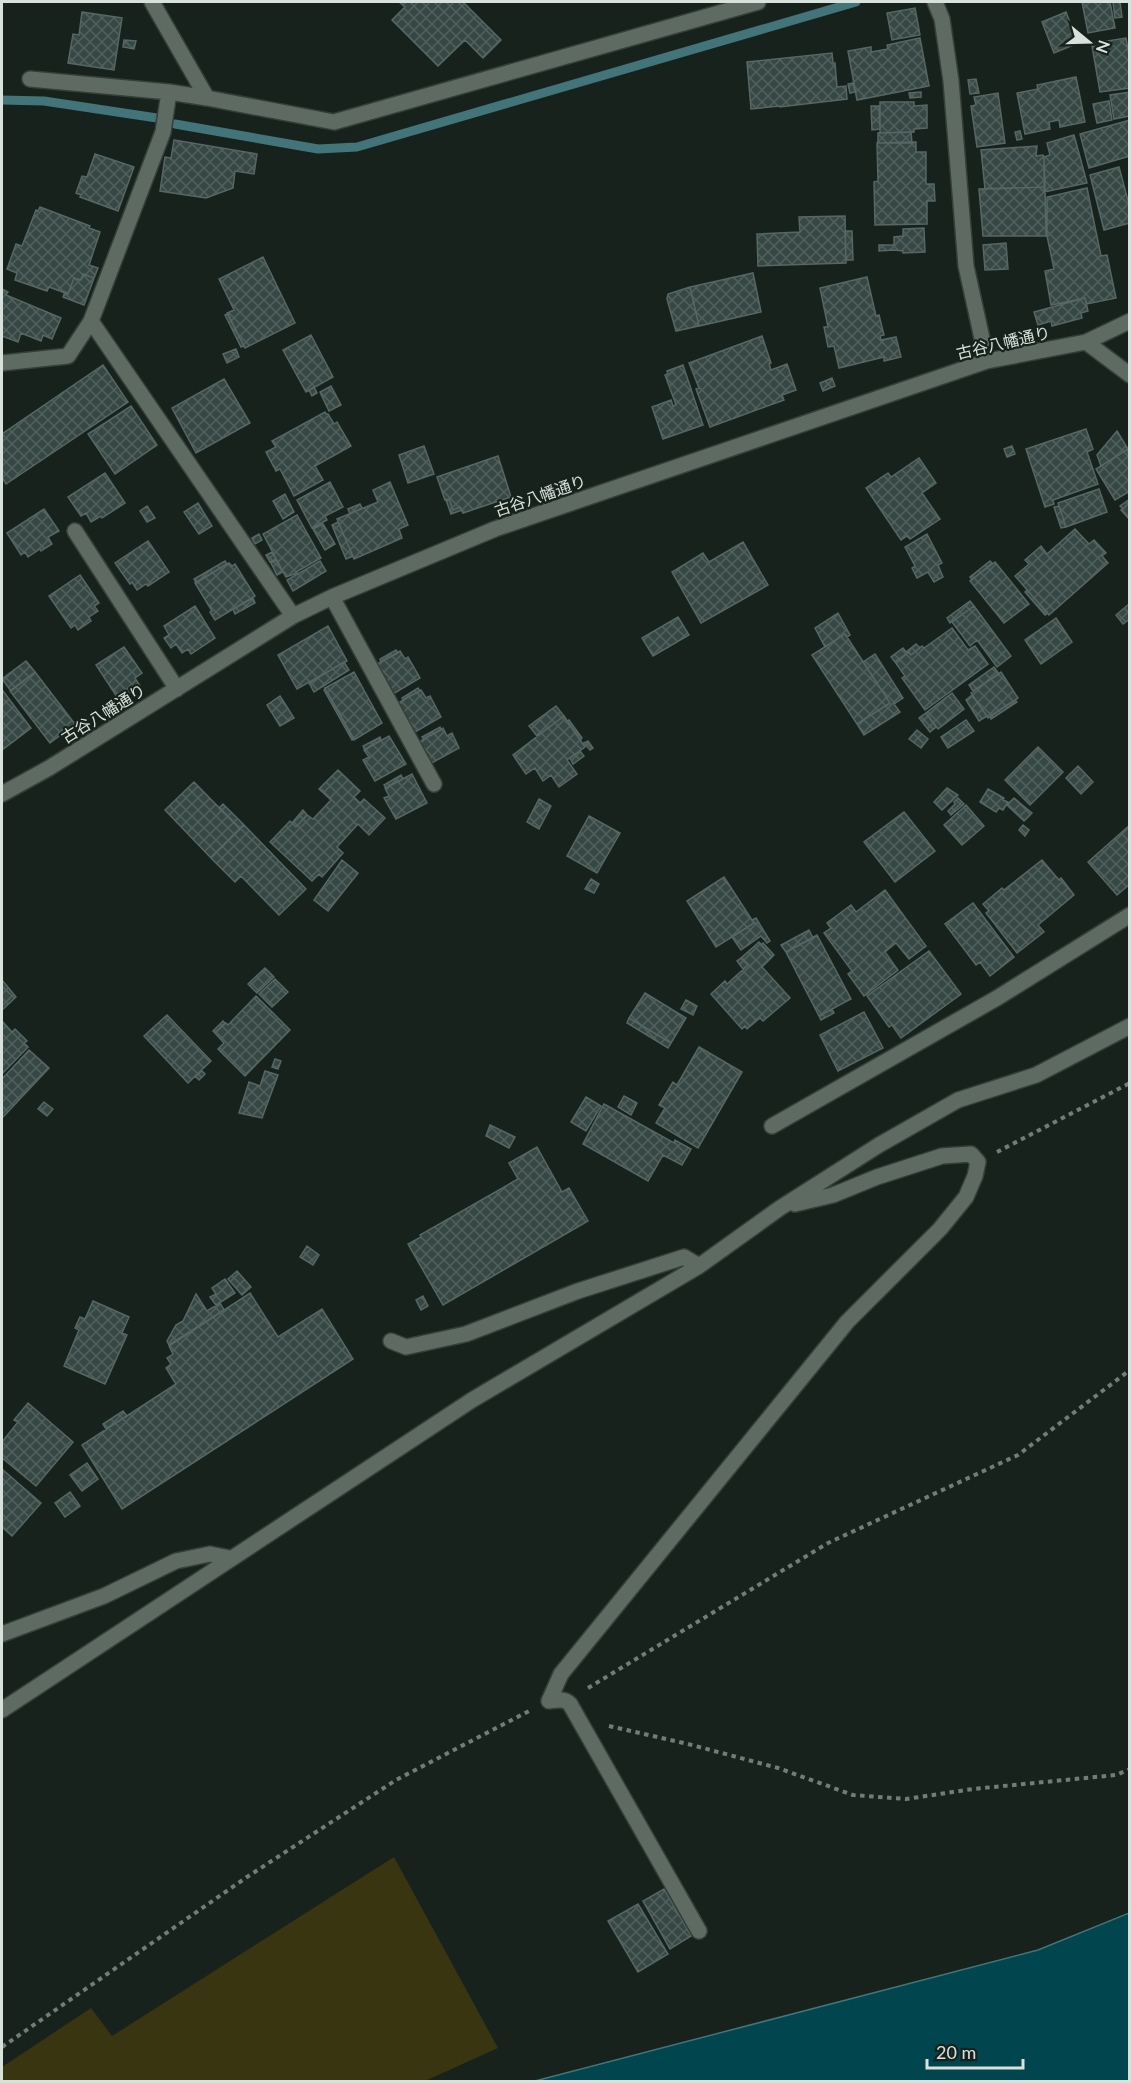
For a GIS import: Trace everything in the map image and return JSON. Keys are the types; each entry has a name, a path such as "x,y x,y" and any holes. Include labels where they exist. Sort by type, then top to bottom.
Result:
{"street":[{"path":"152,2 207,98"},
{"path":"30,79 168,92 334,122 758,2"},
{"path":"935,2 942,19 951,81 966,266 987,361"},
{"path":"2,363 68,356 91,321 163,132 168,92"},
{"path":"91,321 293,616"},
{"name":"古谷八幡通り","path":"2,794 49,768 293,616 332,597 495,529 987,361 1086,342 1130,321"},
{"path":"1086,342 1130,375"},
{"path":"75,531 177,689"},
{"path":"332,597 434,784"},
{"path":"772,1126 997,998 1130,915"},
{"path":"2,1710 472,1400 699,1266 780,1208 879,1144 958,1100 1036,1075 1130,1026"},
{"path":"699,1931 567,1701 549,1701 561,1674 847,1322 940,1229 966,1197 978,1162 971,1155 942,1156 877,1177 833,1195 780,1208"},
{"path":"391,1341 406,1347 466,1334 578,1291 684,1257 699,1266"},
{"path":"2,1634 104,1596 176,1561 210,1554 230,1558"}],"path":[{"path":"978,1162 1130,1083"},
{"path":"567,1701 828,1543 1018,1455 1130,1370"},
{"path":"2,2047 247,1877 396,1780 549,1701"},
{"path":"582,1726 598,1723 688,1744 778,1768 854,1795 874,1797 906,1799 973,1789 1116,1775 1130,1769"}],"shaded area":[{"path":"394,1857 498,2048 425,2081 2,2081 2,2067 91,2008 112,2036"}],"water":[{"path":"1129,1913 1129,2081 535,2081 1038,1950"}],"building":[{"path":"399,2 463,2 501,40 483,58 465,40 438,66 392,20 405,7"},
{"path":"1082,2 1110,2 1115,28 1088,33"},
{"path":"1113,2 1120,2 1122,17 1115,18"},
{"path":"915,8 920,35 892,40 887,13"},
{"path":"82,12 122,18 114,70 68,63 73,34 79,35"},
{"path":"1066,12 1078,43 1054,53 1042,22"},
{"path":"920,38 929,86 857,100 848,51 871,47 871,52 888,49 887,45"},
{"path":"1126,38 1130,62 1130,88 1100,92 1092,46 1095,46 1095,43"},
{"path":"124,40 136,41 134,49 123,47"},
{"path":"832,53 837,87 846,86 847,99 751,109 747,62"},
{"path":"1076,77 1085,122 1060,127 1059,120 1049,122 1050,129 1025,134 1017,93 1038,89 1037,85"},
{"path":"976,79 979,93 970,94 968,80"},
{"path":"853,83 855,92 850,93 848,84"},
{"path":"921,92 921,97 910,98 909,93"},
{"path":"1130,92 1130,116 1114,119 1110,95"},
{"path":"998,93 1005,143 977,147 971,106 976,105 974,97"},
{"path":"1109,101 1112,120 1097,123 1093,104"},
{"path":"880,102 914,102 914,106 927,105 927,128 914,129 914,132 880,133"},
{"path":"871,106 879,106 880,129 872,130"},
{"path":"1130,120 1130,156 1089,168 1080,134"},
{"path":"1020,131 1022,139 1017,140 1015,132"},
{"path":"911,132 912,143 878,143 878,133"},
{"path":"1074,135 1087,183 1044,192 1044,157 1050,155 1047,143"},
{"path":"174,140 257,154 254,174 235,171 233,188 206,198 160,191 165,157 171,158"},
{"path":"916,142 916,152 926,152 926,184 934,184 935,201 927,201 927,224 875,225 874,182 878,181 877,143"},
{"path":"1037,146 1036,156 1043,155 1044,157 1045,187 985,189 981,150"},
{"path":"95,154 134,167 118,211 80,197 81,195 76,193 82,176 87,177"},
{"path":"1119,167 1130,208 1130,223 1104,230 1090,175"},
{"path":"1045,187 1046,236 983,236 979,189"},
{"path":"1087,188 1101,256 1107,255 1116,298 1087,304 1085,298 1051,305 1045,271 1054,269 1047,236 1047,197"},
{"path":"40,207 100,232 89,265 98,268 94,278 83,274 81,280 74,278 68,294 49,287 47,291 15,280 17,273 7,269 16,244 22,246 36,210 38,211"},
{"path":"845,216 846,263 758,266 757,234 800,232 799,217"},
{"path":"924,228 925,252 879,251 879,245 894,245 894,237 903,236 903,229"},
{"path":"845,231 852,231 853,260 846,260"},
{"path":"1006,243 1008,269 985,270 983,245"},
{"path":"263,257 295,323 245,348 227,313 234,310 219,279"},
{"path":"753,273 761,312 699,326 690,287"},
{"path":"83,274 94,278 84,305 63,297 65,292 68,294 74,278 81,280"},
{"path":"867,277 876,316 879,315 884,335 880,336 881,340 896,337 901,357 884,361 884,357 839,368 834,346 828,347 824,327 828,327 820,288"},
{"path":"690,287 699,326 676,331 667,299 668,294"},
{"path":"2,289 8,292 6,295 61,318 52,339 43,335 41,341 21,333 18,342 2,336"},
{"path":"1085,298 1088,311 1081,313 1082,318 1052,326 1051,321 1038,325 1034,312"},
{"path":"228,314 244,346 241,347 225,315"},
{"path":"311,335 333,377 306,392 283,350"},
{"path":"762,336 771,370 787,364 796,390 782,395 784,400 710,427 689,363"},
{"path":"236,349 239,357 227,363 223,354"},
{"path":"103,365 128,402 6,484 2,477 2,434"},
{"path":"683,365 703,425 663,439 652,407 671,400 673,406 676,405 665,375 668,374 667,371"},
{"path":"832,378 835,386 823,391 820,383"},
{"path":"224,379 250,423 196,453 172,408"},
{"path":"331,386 341,405 329,411 320,392"},
{"path":"314,387 317,393 312,396 309,390"},
{"path":"131,406 157,445 115,474 88,434"},
{"path":"325,412 334,424 337,422 351,446 315,466 323,480 294,496 280,469 276,471 266,452 276,447 272,441"},
{"path":"1086,429 1093,449 1087,452 1098,484 1053,500 1054,504 1045,507 1026,449"},
{"path":"1117,431 1128,449 1101,466 1097,455"},
{"path":"424,446 434,474 408,483 399,455"},
{"path":"1012,446 1015,454 1007,457 1004,449"},
{"path":"1128,449 1130,491 1115,500 1096,469"},
{"path":"498,456 511,497 463,513 460,507 453,510 449,499 445,500 437,477"},
{"path":"919,458 936,483 922,493 940,519 910,539 907,536 901,540 866,488 888,473 891,477"},
{"path":"105,473 125,503 102,518 101,516 91,522 86,513 81,516 68,497"},
{"path":"330,482 343,507 325,516 327,520 312,528 297,500"},
{"path":"390,482 408,525 399,529 402,538 354,559 337,519 378,502 373,490"},
{"path":"1099,489 1107,512 1066,527 1058,503"},
{"path":"285,494 294,512 283,519 273,501"},
{"path":"449,499 453,510 460,507 462,510 451,514 446,500"},
{"path":"1130,499 1130,520 1120,506"},
{"path":"198,503 212,526 199,534 184,512"},
{"path":"360,504 362,508 350,514 348,509"},
{"path":"147,506 155,518 147,522 140,511"},
{"path":"1059,506 1066,527 1061,528 1054,507"},
{"path":"44,509 59,531 48,537 52,544 41,551 40,549 28,557 25,552 21,555 7,533"},
{"path":"297,515 321,558 286,577 263,534"},
{"path":"338,522 353,556 346,559 332,525"},
{"path":"323,524 335,544 325,550 313,529"},
{"path":"1075,529 1089,544 1094,540 1106,553 1102,556 1108,563 1049,615 1015,576 1029,564 1025,560 1041,546 1047,554"},
{"path":"259,534 262,540 255,544 252,538"},
{"path":"927,534 942,563 938,565 943,577 934,582 928,572 917,578 912,568 915,566 905,547"},
{"path":"148,541 169,572 148,586 146,584 137,590 115,563"},
{"path":"743,542 768,585 701,623 672,572 703,553 709,562"},
{"path":"272,552 276,559 270,562 266,555"},
{"path":"276,560 283,572 277,575 271,563"},
{"path":"225,561 227,564 196,583 194,579"},
{"path":"320,561 326,571 293,591 287,580"},
{"path":"990,561 992,563 972,580 970,577"},
{"path":"995,562 1029,604 1004,623 970,581"},
{"path":"229,563 232,566 235,564 255,596 215,620 195,583"},
{"path":"80,575 99,603 94,606 98,611 89,617 91,621 78,630 75,625 71,628 49,596"},
{"path":"1027,590 1048,613 1045,615 1025,592"},
{"path":"253,598 255,603 235,614 233,609"},
{"path":"970,601 974,606 950,623 947,618"},
{"path":"1129,604 1130,619 1123,624 1116,615"},
{"path":"195,606 215,638 191,654 188,649 182,653 176,644 171,648 164,638 169,635 164,626"},
{"path":"974,606 1011,656 997,667 977,640 970,646 952,622"},
{"path":"838,613 850,635 847,637 845,634 825,647 815,628"},
{"path":"678,617 689,635 653,656 642,638"},
{"path":"1056,618 1072,642 1041,664 1025,640"},
{"path":"328,626 347,661 297,689 278,655"},
{"path":"952,628 968,650 975,646 988,664 925,710 902,678 905,676 895,662 909,652 911,655 922,646 924,648"},
{"path":"845,634 890,703 857,724 812,655"},
{"path":"916,644 920,648 911,655 909,652 895,662 891,657 903,648 906,652"},
{"path":"124,647 142,673 135,678 140,686 119,700 96,665"},
{"path":"396,650 398,653 381,662 380,659"},
{"path":"400,651 405,659 408,657 420,678 393,694 377,664"},
{"path":"875,654 903,698 894,704 900,712 864,735 857,724 890,703 863,662"},
{"path":"26,661 35,672 11,691 2,679"},
{"path":"344,662 349,670 314,692 309,683"},
{"path":"994,667 999,674 973,691 969,685"},
{"path":"35,672 75,724 50,743 10,691"},
{"path":"354,672 382,723 354,740 325,688"},
{"path":"1001,672 1018,698 988,718 971,693"},
{"path":"325,688 354,739 352,740 324,690"},
{"path":"418,688 420,691 403,700 402,698"},
{"path":"421,690 426,698 430,696 441,717 415,732 398,703"},
{"path":"3,691 31,728 2,750 2,693"},
{"path":"952,693 964,709 938,729 926,713"},
{"path":"972,695 987,716 979,721 966,700"},
{"path":"280,696 294,718 280,726 267,705"},
{"path":"1015,700 1017,702 991,719 990,716"},
{"path":"556,706 564,716 537,736 529,726"},
{"path":"926,713 936,727 930,732 919,718"},
{"path":"564,716 585,747 567,760 577,774 559,787 551,775 543,781 535,768 526,774 513,755"},
{"path":"569,720 582,738 580,740 567,721"},
{"path":"966,720 974,731 948,748 941,737"},
{"path":"440,727 441,730 424,739 422,737"},
{"path":"443,728 447,736 452,733 459,748 428,765 417,743"},
{"path":"917,730 928,739 921,748 909,739"},
{"path":"389,736 406,764 375,781 363,760 369,757 364,750"},
{"path":"380,737 381,740 365,750 363,746"},
{"path":"588,741 593,748 590,750 584,743"},
{"path":"1038,747 1063,772 1030,805 1005,780"},
{"path":"580,751 584,756 573,764 570,758"},
{"path":"1078,766 1093,782 1081,794 1066,778"},
{"path":"338,770 360,791 354,797 360,803 364,799 385,818 369,835 358,824 337,847 343,853 322,877 319,874 312,881 270,842 290,821 296,827 307,815 313,819 331,800 319,789"},
{"path":"412,774 427,803 396,819 384,798 389,796 385,788"},
{"path":"401,775 403,779 386,788 384,785"},
{"path":"194,782 240,829 211,858 165,810"},
{"path":"947,788 958,795 942,810 934,802"},
{"path":"988,789 1008,802 1003,810 999,808 996,812 980,802"},
{"path":"958,798 964,804 951,815 948,811"},
{"path":"1014,798 1032,813 1024,821 1007,805"},
{"path":"539,799 551,806 539,829 527,822"},
{"path":"223,804 244,825 240,829 219,808"},
{"path":"966,805 984,826 962,845 944,825"},
{"path":"303,810 307,815 296,827 292,823"},
{"path":"904,812 935,851 895,882 864,842"},
{"path":"589,816 620,833 597,873 567,856"},
{"path":"244,825 306,889 279,915 241,876 235,882 211,858"},
{"path":"1023,825 1029,830 1025,836 1019,830"},
{"path":"1130,825 1130,884 1117,895 1088,862"},
{"path":"342,860 358,873 328,911 314,900"},
{"path":"1042,860 1059,880 1061,878 1074,895 1038,925 1044,932 1017,953 986,913 989,911 983,904"},
{"path":"724,877 754,923 716,947 687,901"},
{"path":"591,879 599,884 594,893 585,889"},
{"path":"885,890 926,946 909,959 896,943 885,952 898,970 864,996 848,974 852,971 824,933 831,928 827,923 851,905 856,912"},
{"path":"973,903 1014,957 990,976 980,962 976,965 945,924"},
{"path":"756,918 770,941 767,943 761,936 741,950 732,937 754,923 752,920"},
{"path":"809,930 813,938 786,952 781,945"},
{"path":"817,935 851,999 819,1016 786,952"},
{"path":"759,942 772,957 762,967 790,998 763,1021 760,1018 747,1029 745,1026 742,1029 711,994 725,981 727,984 748,965 741,958"},
{"path":"763,943 774,955 772,957 761,945"},
{"path":"929,951 961,994 901,1038 892,1025 889,1027 867,996"},
{"path":"741,958 748,965 743,969 737,961"},
{"path":"265,968 274,977 257,993 248,984"},
{"path":"275,979 288,992 272,1007 259,994"},
{"path":"2,980 16,997 2,1010"},
{"path":"645,993 686,1018 671,1043 629,1018"},
{"path":"256,996 290,1030 245,1076 218,1049 224,1043 215,1033 226,1023 228,1025"},
{"path":"686,1000 697,1006 693,1015 681,1009"},
{"path":"832,1009 834,1013 821,1020 819,1016"},
{"path":"864,1012 883,1048 838,1071 820,1035"},
{"path":"167,1015 211,1061 188,1083 144,1036"},
{"path":"629,1018 671,1043 668,1048 627,1023"},
{"path":"2,1021 12,1032 15,1029 27,1041 24,1043 28,1047 2,1074"},
{"path":"223,1021 225,1023 215,1033 213,1031"},
{"path":"699,1047 742,1072 698,1148 656,1123 665,1108 659,1105 673,1082 677,1085"},
{"path":"29,1050 49,1068 2,1118 2,1079"},
{"path":"275,1059 281,1061 278,1069 272,1067"},
{"path":"202,1071 205,1074 199,1080 195,1076"},
{"path":"265,1071 278,1075 262,1118 239,1113 249,1082 260,1086"},
{"path":"624,1096 637,1103 631,1115 618,1107"},
{"path":"586,1097 601,1106 586,1131 571,1122"},
{"path":"44,1102 53,1109 47,1116 38,1109"},
{"path":"604,1104 674,1143 675,1140 691,1149 682,1165 663,1155 648,1181 583,1144"},
{"path":"490,1125 515,1137 509,1148 486,1136"},
{"path":"537,1147 562,1192 569,1188 588,1221 443,1305 408,1244 518,1179 509,1163"},
{"path":"307,1246 319,1255 313,1265 300,1257"},
{"path":"237,1271 251,1287 242,1295 228,1279"},
{"path":"225,1279 235,1293 216,1305 210,1297 216,1294 212,1288"},
{"path":"250,1293 278,1337 322,1309 353,1359 122,1509 82,1445 176,1384 166,1368 171,1364 167,1358 173,1354 169,1346"},
{"path":"196,1294 207,1311 220,1303 224,1310 169,1345 167,1341 176,1325 183,1321"},
{"path":"423,1296 428,1306 421,1310 416,1300"},
{"path":"93,1301 129,1317 122,1333 127,1335 105,1384 64,1366 79,1330 75,1328 80,1317 85,1319"},
{"path":"28,1403 73,1442 36,1486 2,1458 2,1442 18,1422 14,1420"},
{"path":"123,1411 127,1416 106,1429 103,1424"},
{"path":"87,1463 98,1479 82,1491 70,1475"},
{"path":"2,1469 41,1503 12,1536 2,1527"},
{"path":"70,1492 80,1506 65,1517 55,1503"},
{"path":"664,1889 691,1936 670,1949 643,1901"},
{"path":"638,1904 668,1954 638,1972 608,1921"}],"waterway":[{"path":"175,124 318,149 357,147 856,2"},
{"path":"2,100 44,101 157,118"}]}
